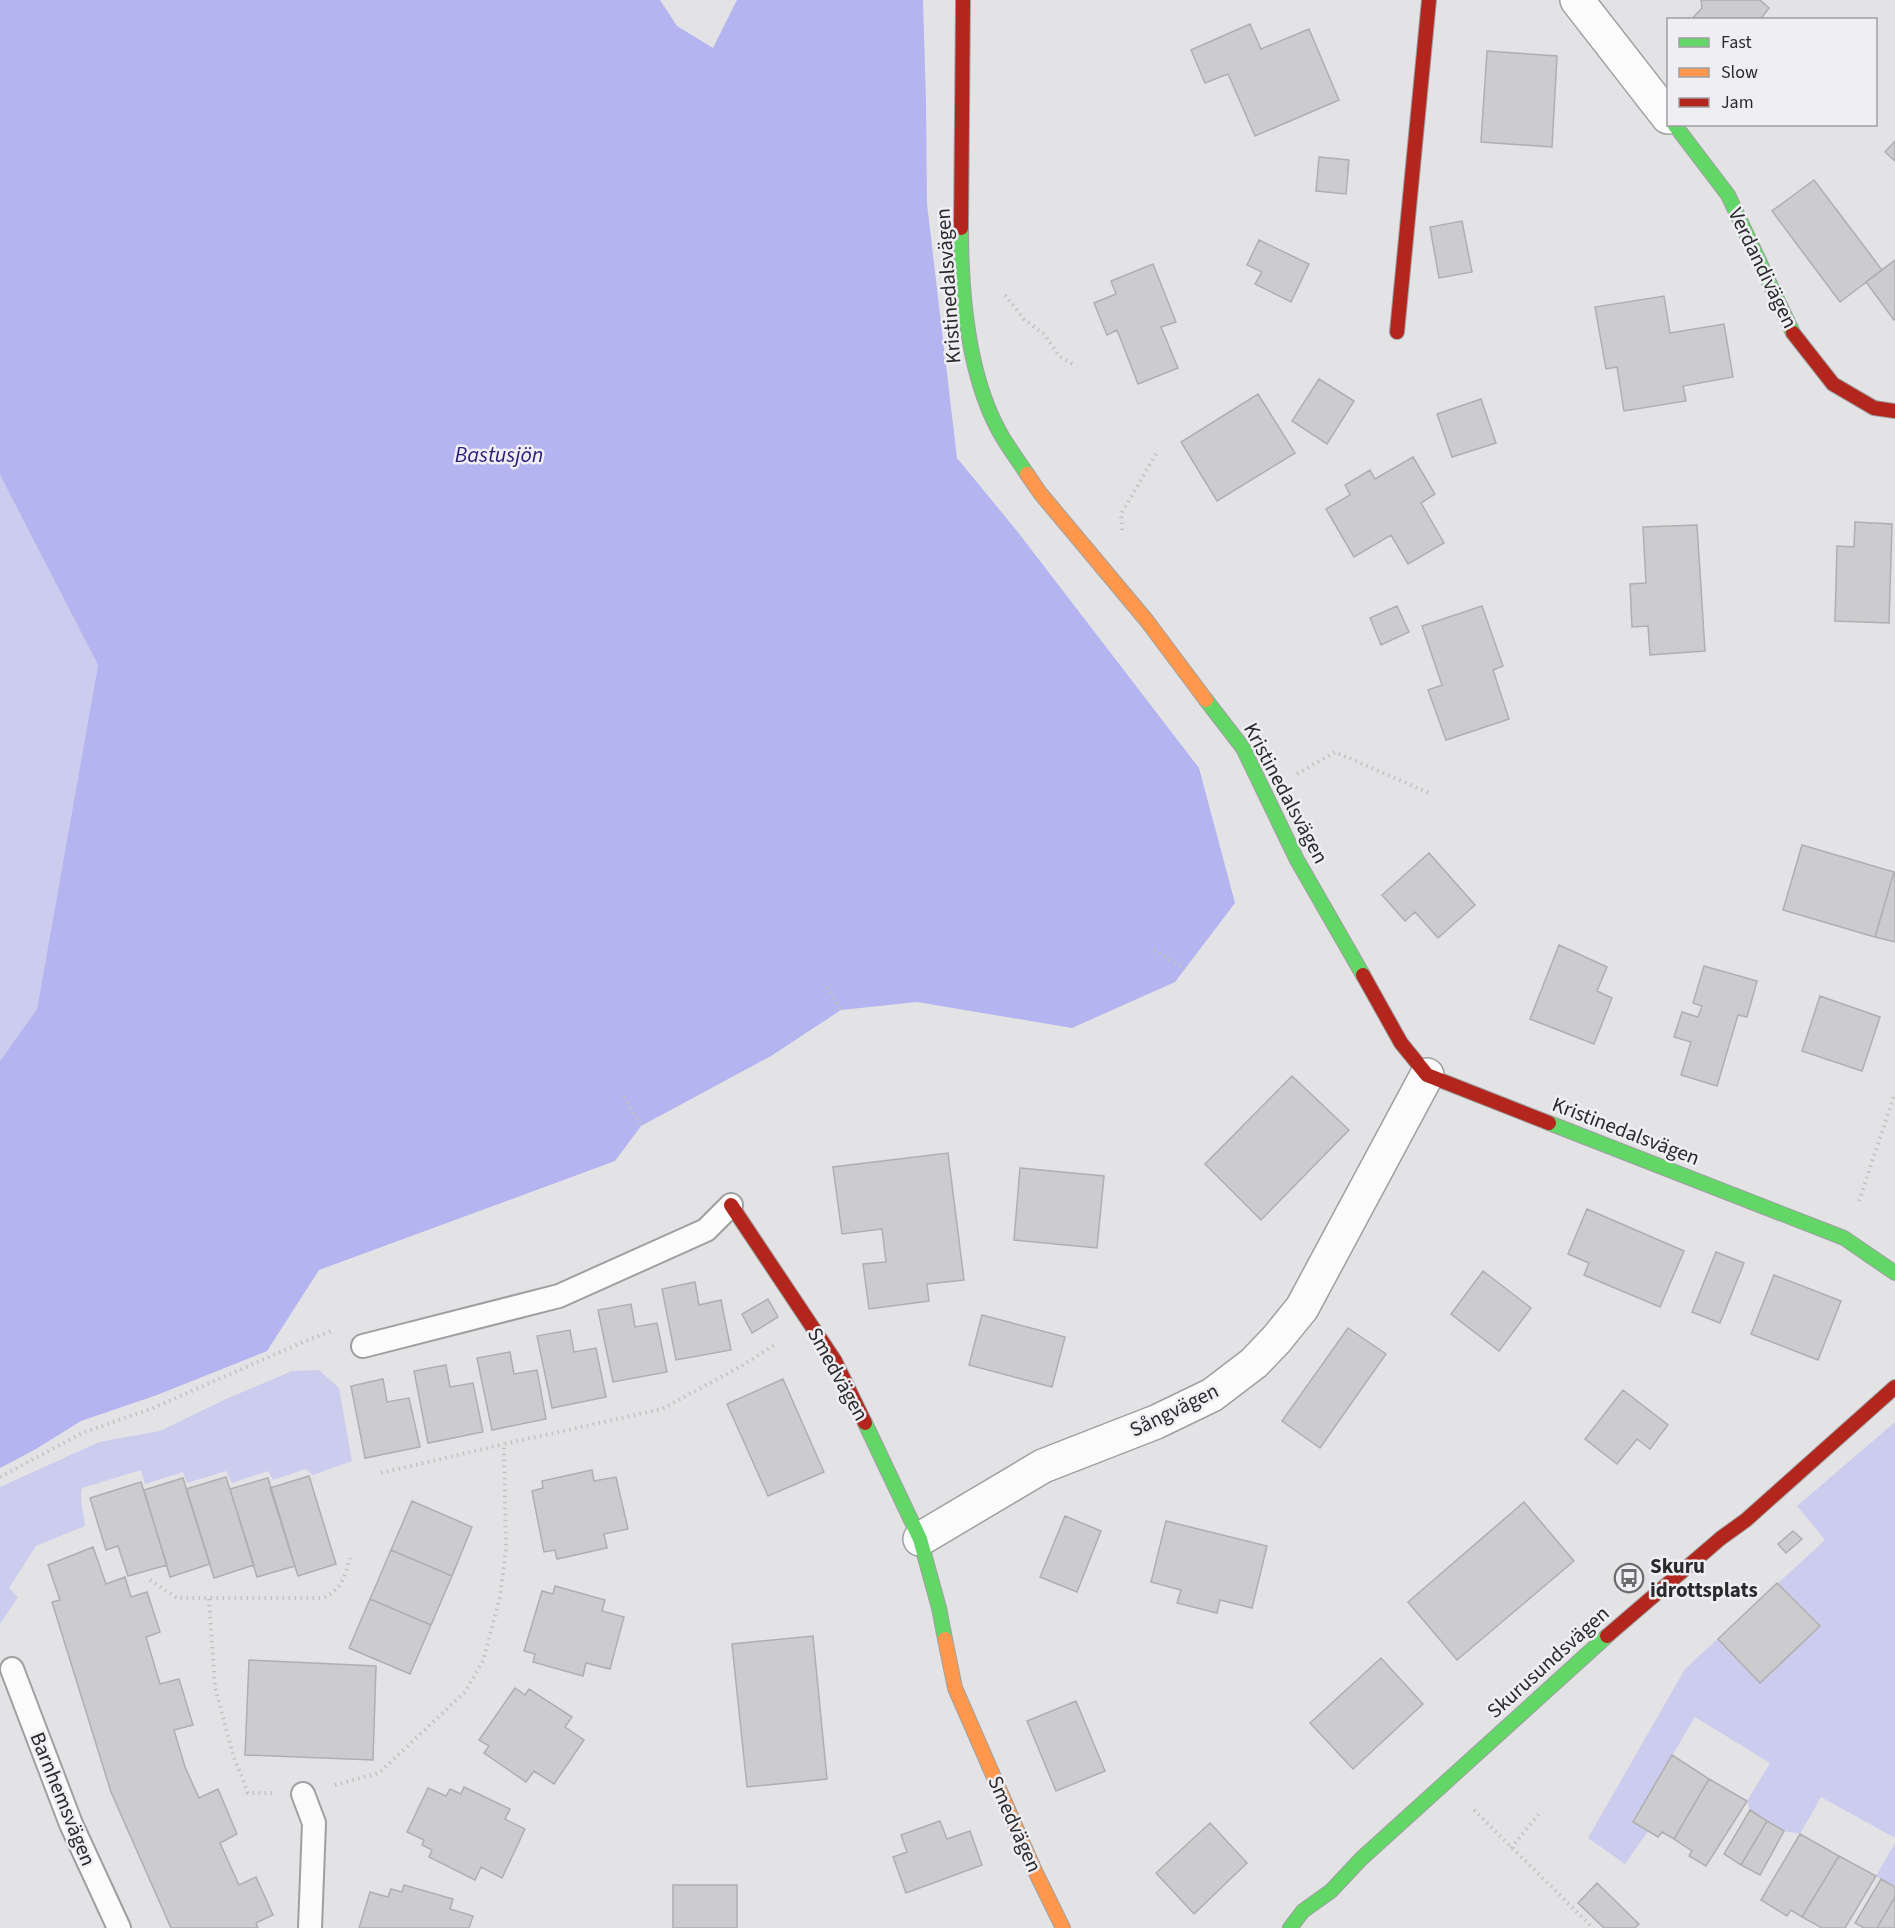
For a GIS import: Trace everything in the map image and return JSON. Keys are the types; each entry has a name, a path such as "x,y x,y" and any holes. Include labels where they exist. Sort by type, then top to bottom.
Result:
{"street":[{"name":"Kristinedalsvägen","path":"963,0 961,247 975,374 999,431 1041,493 1147,621 1243,748 1298,860 1401,1043 1427,1076 1844,1238 1895,1273"},
{"path":"1397,332 1428,0"},
{"path":"1577,0 1667,116"},
{"name":"Verdandivägen","path":"1676,126 1728,195 1791,330 1833,384 1874,408 1895,411"},
{"name":"Sångvägen","path":"920,1539 1043,1466 1156,1422 1212,1395 1254,1363 1302,1308 1427,1076"},
{"name":"Smedvägen","path":"731,1204 836,1362 920,1539 939,1608 955,1688 1034,1869 1063,1928"},
{"name":"Skurusundsvägen","path":"1290,1928 1303,1911 1331,1891 1361,1859 1624,1621 1721,1538 1746,1520 1895,1387"}],"lane":[{"name":"Smedvägen","path":"363,1346 559,1296 706,1230 731,1204"},
{"name":"Barnhemsvägen","path":"12,1669 71,1824 119,1928"},
{"path":"303,1794 314,1823 310,1928"}],"path":[{"path":"1003,293 1024,319 1045,334 1059,356 1076,366"},
{"path":"1122,537 1121,514 1156,454"},
{"path":"1288,779 1335,752 1429,793"},
{"path":"1154,950 1185,969"},
{"path":"827,987 841,1010"},
{"path":"1858,1203 1895,1093"},
{"path":"624,1097 641,1126"},
{"path":"381,1473 662,1409 743,1365 810,1323"},
{"path":"0,1477 82,1433 153,1408 303,1342"},
{"path":"209,1599 215,1687 233,1755 248,1793 303,1794 379,1773 465,1692 483,1661 500,1598 506,1549 504,1444"},
{"path":"150,1580 177,1598 323,1599 335,1593 344,1577 350,1558"},
{"path":"1447,1781 1511,1848 1593,1928"},
{"path":"1511,1848 1539,1814"}],"shaded area":[{"path":"0,475 98,665 37,1009 0,1061"},
{"path":"319,1370 339,1388 352,1461 313,1475 306,1469 273,1480 268,1471 232,1483 226,1471 187,1483 183,1472 145,1484 141,1470 82,1488 81,1502 85,1526 36,1546 9,1588 18,1597 0,1624 0,1487 99,1442 160,1431 292,1371"},
{"path":"1895,1422 1895,1838 1821,1797 1800,1834 1784,1831 1750,1810 1747,1801 1770,1763 1695,1717 1633,1821 1648,1831 1625,1864 1588,1838 1685,1669 1825,1540 1797,1506"},
{"path":"1895,1843 1895,1887 1876,1876"}],"water":[{"name":"Bastusjön","path":"0,0 660,0 677,26 713,48 737,0 923,0 927,204 957,458 1017,531 1199,768 1235,903 1175,982 1072,1028 917,1002 841,1010 771,1056 641,1126 615,1161 319,1270 267,1351 157,1395 81,1421 0,1468 0,1061 37,1009 98,665 0,475"}],"building":[{"path":"1701,0 1760,0 1769,8 1762,18 1693,18 1702,8"},
{"path":"1250,24 1261,49 1309,29 1339,100 1255,136 1228,74 1205,83 1191,50"},
{"path":"1487,51 1557,56 1552,147 1481,142"},
{"path":"1895,141 1895,161 1885,152"},
{"path":"1319,157 1349,160 1346,194 1316,191"},
{"path":"1814,180 1882,270 1840,302 1772,211"},
{"path":"1462,221 1472,272 1439,278 1430,227"},
{"path":"1259,240 1309,264 1291,302 1255,284 1262,272 1247,265"},
{"path":"1895,260 1895,319 1894,320 1866,282"},
{"path":"1153,264 1176,322 1161,327 1178,368 1138,384 1117,330 1107,335 1094,303 1116,294 1111,281"},
{"path":"1664,296 1670,333 1724,324 1733,377 1683,386 1686,401 1624,411 1617,367 1606,369 1595,307"},
{"path":"1319,379 1354,401 1327,444 1292,421"},
{"path":"1258,394 1295,453 1217,501 1181,442"},
{"path":"1481,399 1496,443 1452,457 1437,414"},
{"path":"1413,457 1435,494 1421,503 1444,543 1408,564 1391,535 1354,557 1326,509 1350,495 1345,485 1370,470 1375,479"},
{"path":"1855,522 1892,524 1889,623 1835,621 1837,546 1854,547"},
{"path":"1697,525 1705,651 1650,655 1648,626 1632,627 1630,584 1646,583 1643,527"},
{"path":"1397,606 1409,632 1381,645 1370,618"},
{"path":"1482,606 1503,666 1493,670 1509,719 1446,740 1428,690 1442,685 1422,626"},
{"path":"1802,845 1894,872 1875,937 1783,910"},
{"path":"1429,853 1475,905 1438,938 1415,912 1405,921 1382,895"},
{"path":"1895,872 1895,942 1875,937"},
{"path":"1559,945 1607,967 1597,991 1612,998 1594,1044 1530,1019"},
{"path":"1704,966 1757,981 1747,1017 1738,1015 1717,1086 1681,1075 1691,1042 1674,1037 1682,1012 1698,1017 1702,1006 1693,1003"},
{"path":"1820,996 1880,1017 1862,1071 1802,1051"},
{"path":"1292,1076 1349,1130 1261,1220 1205,1164"},
{"path":"948,1153 964,1280 927,1284 929,1301 869,1309 863,1264 886,1262 882,1229 842,1234 833,1167"},
{"path":"1020,1168 1104,1176 1097,1248 1014,1240"},
{"path":"1587,1209 1684,1251 1660,1307 1584,1275 1589,1263 1568,1254"},
{"path":"1716,1252 1744,1263 1720,1323 1692,1312"},
{"path":"1483,1271 1531,1308 1499,1351 1451,1314"},
{"path":"1774,1275 1841,1301 1818,1360 1751,1334"},
{"path":"695,1282 699,1305 721,1300 731,1350 676,1360 662,1289"},
{"path":"768,1299 778,1317 752,1333 742,1314"},
{"path":"631,1304 635,1327 657,1323 667,1372 613,1382 598,1310"},
{"path":"982,1315 1065,1337 1052,1387 969,1365"},
{"path":"1348,1328 1386,1354 1320,1448 1282,1421"},
{"path":"570,1330 574,1352 596,1348 606,1397 552,1408 537,1336"},
{"path":"510,1352 514,1374 537,1370 546,1419 492,1430 477,1358"},
{"path":"446,1365 450,1387 473,1383 483,1432 428,1443 414,1371"},
{"path":"383,1379 387,1402 409,1398 420,1447 365,1458 351,1386"},
{"path":"783,1379 824,1472 768,1496 727,1404"},
{"path":"1623,1390 1668,1425 1650,1449 1637,1439 1617,1464 1585,1439"},
{"path":"592,1470 594,1481 616,1477 628,1529 604,1534 607,1548 557,1559 555,1550 544,1552 532,1491 543,1488 542,1481"},
{"path":"309,1476 336,1564 298,1576 270,1488"},
{"path":"226,1477 254,1565 214,1578 186,1489"},
{"path":"183,1478 210,1564 170,1577 144,1490"},
{"path":"268,1478 295,1566 257,1577 230,1489"},
{"path":"141,1482 167,1565 128,1576 118,1546 106,1550 90,1498"},
{"path":"412,1501 472,1527 452,1576 391,1550"},
{"path":"1524,1502 1574,1561 1457,1660 1408,1602"},
{"path":"1065,1516 1101,1531 1077,1592 1040,1577"},
{"path":"1166,1521 1267,1546 1252,1608 1220,1600 1217,1613 1177,1603 1181,1590 1151,1582"},
{"path":"1793,1531 1802,1539 1786,1553 1778,1544"},
{"path":"93,1547 106,1584 125,1577 131,1597 147,1592 160,1632 146,1637 160,1684 179,1679 193,1725 174,1730 185,1767 199,1798 218,1789 237,1834 220,1843 239,1885 256,1877 273,1915 256,1923 258,1928 171,1928 111,1792 52,1602 60,1600 48,1565"},
{"path":"391,1550 452,1576 431,1625 370,1599"},
{"path":"1777,1583 1820,1626 1760,1683 1718,1639"},
{"path":"555,1586 605,1600 602,1611 624,1617 610,1669 586,1663 583,1676 533,1662 535,1654 524,1651 542,1591 553,1594"},
{"path":"370,1599 431,1625 410,1674 349,1648"},
{"path":"813,1636 827,1779 747,1787 732,1644"},
{"path":"1381,1658 1423,1704 1353,1769 1310,1723"},
{"path":"249,1660 376,1666 373,1760 245,1755"},
{"path":"515,1688 525,1695 529,1689 572,1717 565,1727 584,1740 554,1784 534,1771 526,1782 484,1753 489,1746 479,1740"},
{"path":"1076,1701 1105,1771 1056,1791 1027,1721"},
{"path":"1672,1755 1709,1779 1674,1839 1662,1832 1658,1837 1633,1822"},
{"path":"1709,1779 1747,1801 1706,1866 1689,1856 1692,1851 1674,1839"},
{"path":"464,1787 510,1809 505,1819 525,1829 502,1878 481,1867 475,1880 429,1857 432,1850 422,1845 424,1840 407,1832 428,1788 446,1796 450,1789 461,1794"},
{"path":"1750,1810 1767,1821 1741,1865 1724,1854"},
{"path":"940,1821 947,1839 970,1831 982,1865 906,1893 893,1857 907,1852 901,1835"},
{"path":"1767,1821 1784,1831 1760,1875 1741,1865"},
{"path":"1210,1823 1247,1863 1194,1914 1156,1873"},
{"path":"1800,1834 1839,1856 1802,1917 1791,1910 1787,1916 1761,1900"},
{"path":"1839,1856 1876,1876 1845,1928 1822,1928 1802,1917"},
{"path":"1881,1879 1895,1887 1895,1897 1877,1928 1864,1928 1855,1923"},
{"path":"1597,1883 1639,1924 1635,1928 1604,1928 1578,1903"},
{"path":"404,1885 453,1899 450,1909 473,1916 469,1928 359,1928 370,1892 388,1897 391,1889 402,1892"},
{"path":"673,1885 737,1885 737,1928 673,1928"},
{"path":"1895,1897 1895,1928 1877,1928"}],"traffic: fast":[{"path":"1676,126 1728,195 1793,333"},
{"path":"961,228 965,306 973,359 988,409 1009,448 1027,474"},
{"path":"1206,700 1243,748 1297,860 1363,975"},
{"path":"1549,1123 1844,1238 1895,1273"},
{"path":"865,1423 920,1539 945,1639"},
{"path":"1290,1928 1303,1911 1331,1891 1361,1859 1607,1636"}],"traffic: slow":[{"path":"1027,474 1040,493 1147,621 1206,700"},
{"path":"945,1639 955,1688 1034,1869 1063,1928"}],"traffic: jam":[{"path":"961,228 963,0"},
{"path":"1397,332 1429,0"},
{"path":"1793,333 1833,384 1874,408 1895,411"},
{"path":"1363,975 1401,1043 1427,1075 1549,1123"},
{"path":"731,1205 835,1361 865,1423"},
{"path":"1607,1636 1721,1538 1746,1520 1895,1387"}],"place":[{"name":"Skuru idrottsplats","path":"1629,1578"}]}
